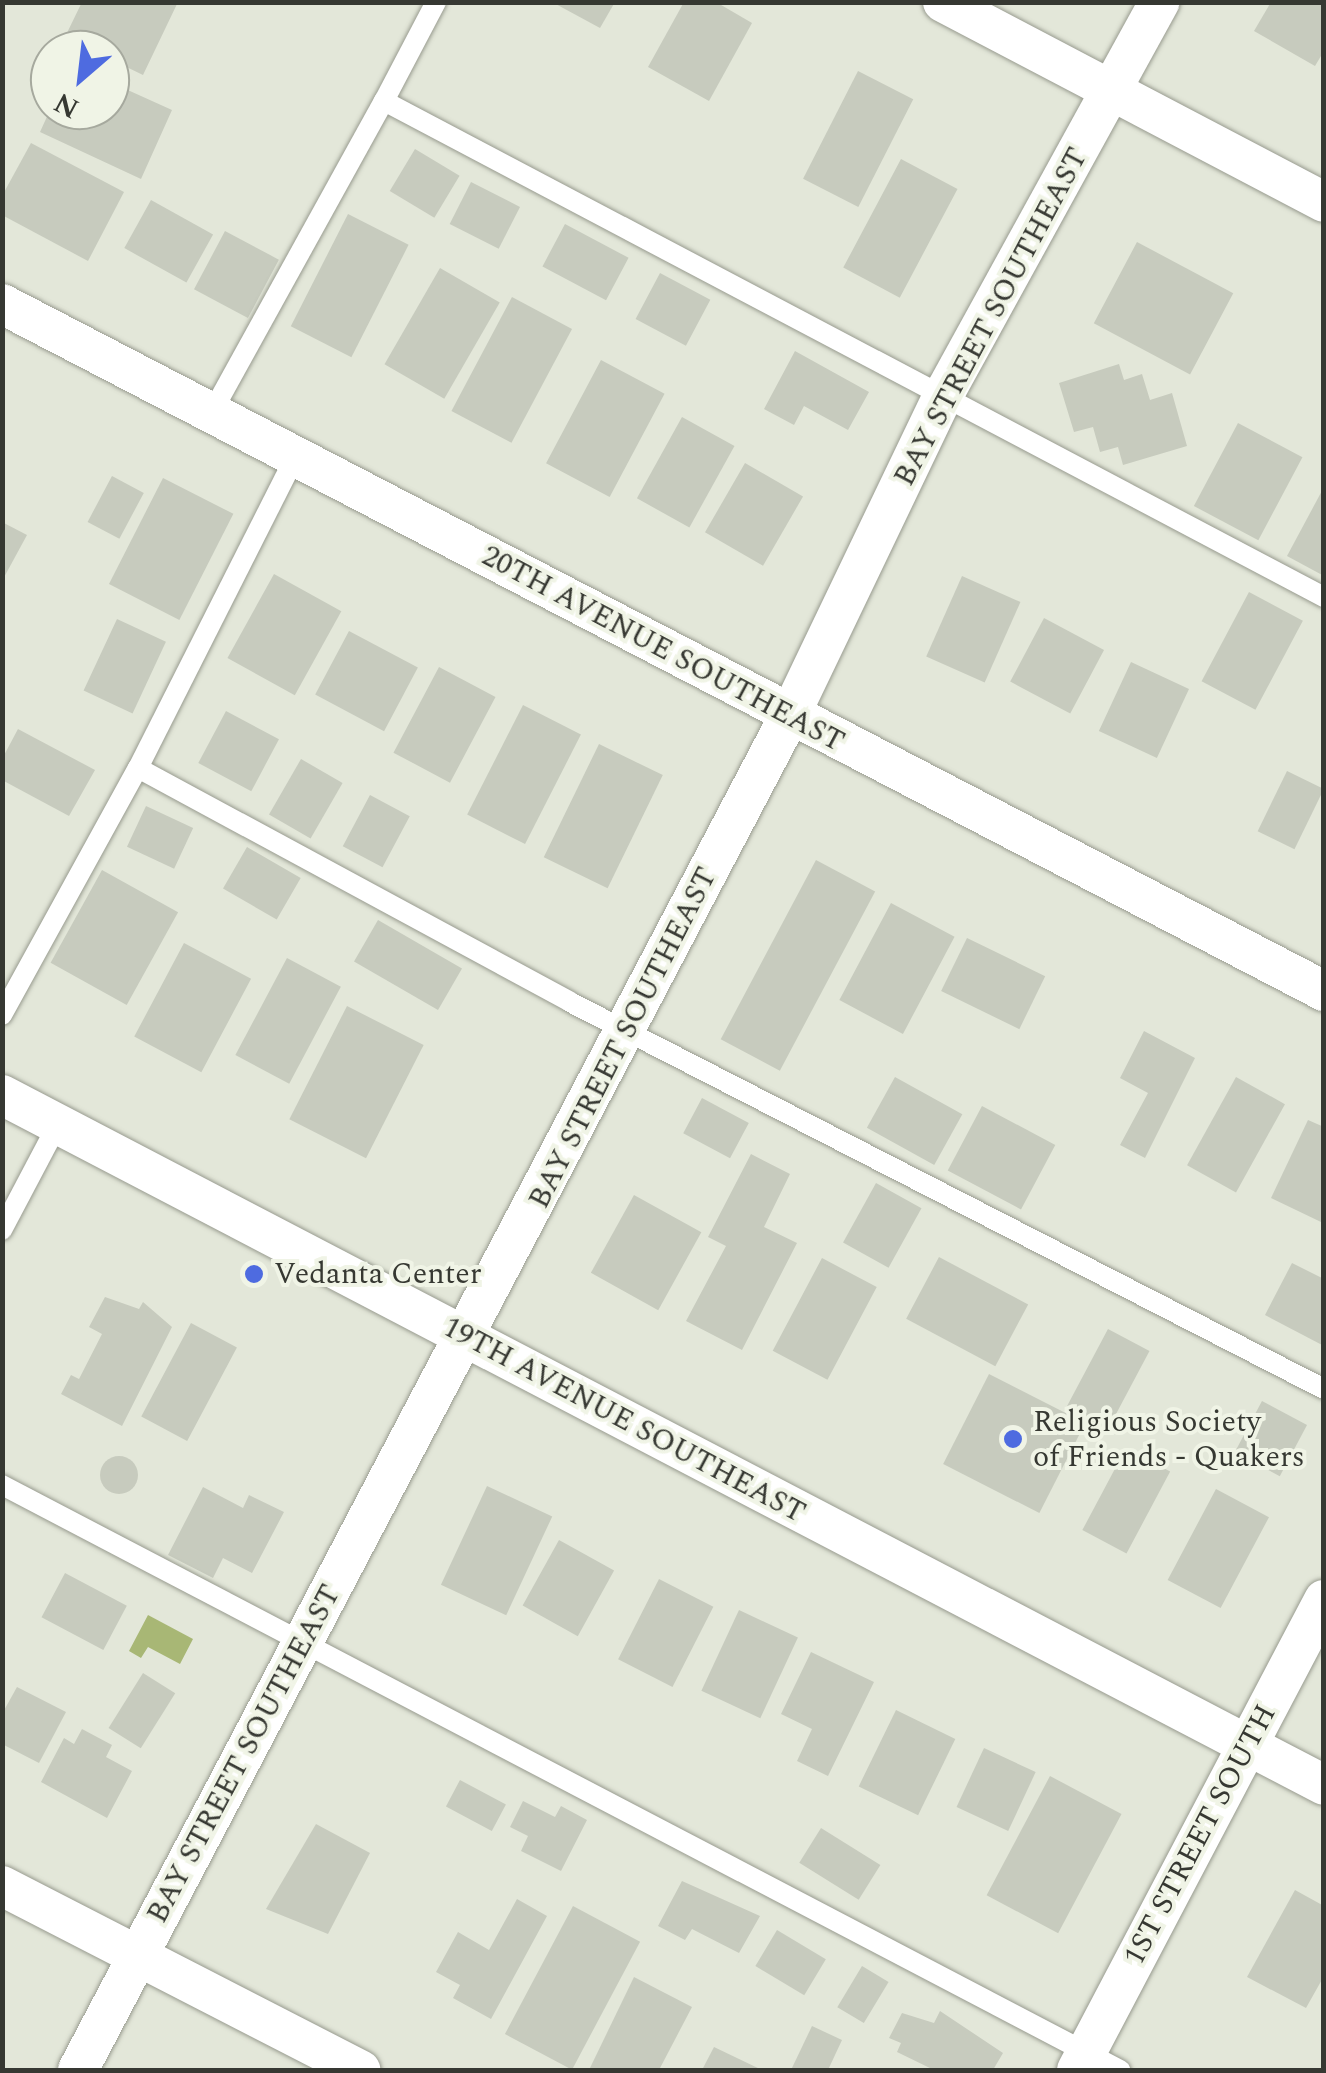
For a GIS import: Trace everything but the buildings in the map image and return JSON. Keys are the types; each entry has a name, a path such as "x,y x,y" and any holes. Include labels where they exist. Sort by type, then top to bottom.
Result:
{"street":[{"path":"943,2 1324,202"},
{"name":"BAY STREET SOUTHEAST","path":"78,2070 298,1645 468,1338 790,715 945,392 1160,2"},
{"name":"20TH AVENUE SOUTHEAST","path":"2,304 1324,991"},
{"name":"19TH AVENUE SOUTHEAST","path":"2,1095 1324,1784"},
{"name":"1ST STREET SOUTH","path":"1094,2065 1246,1744 1324,1600"},
{"path":"2,1886 360,2070"}],"lane":[{"path":"211,414 436,2"},
{"path":"384,101 945,392 1143,506 1324,596"},
{"path":"2,1014 138,768 295,458"},
{"path":"138,768 626,1031 1324,1389"},
{"path":"2,1230 58,1124"},
{"path":"2,1485 1094,2065"}],"shaded area":[{"path":"148,1615 193,1639 180,1664 148,1647 141,1658 129,1651"}],"place":[{"name":"Vedanta Center","path":"254,1274"},
{"name":"Religious Society of Friends - Quakers","path":"1013,1439"}]}
